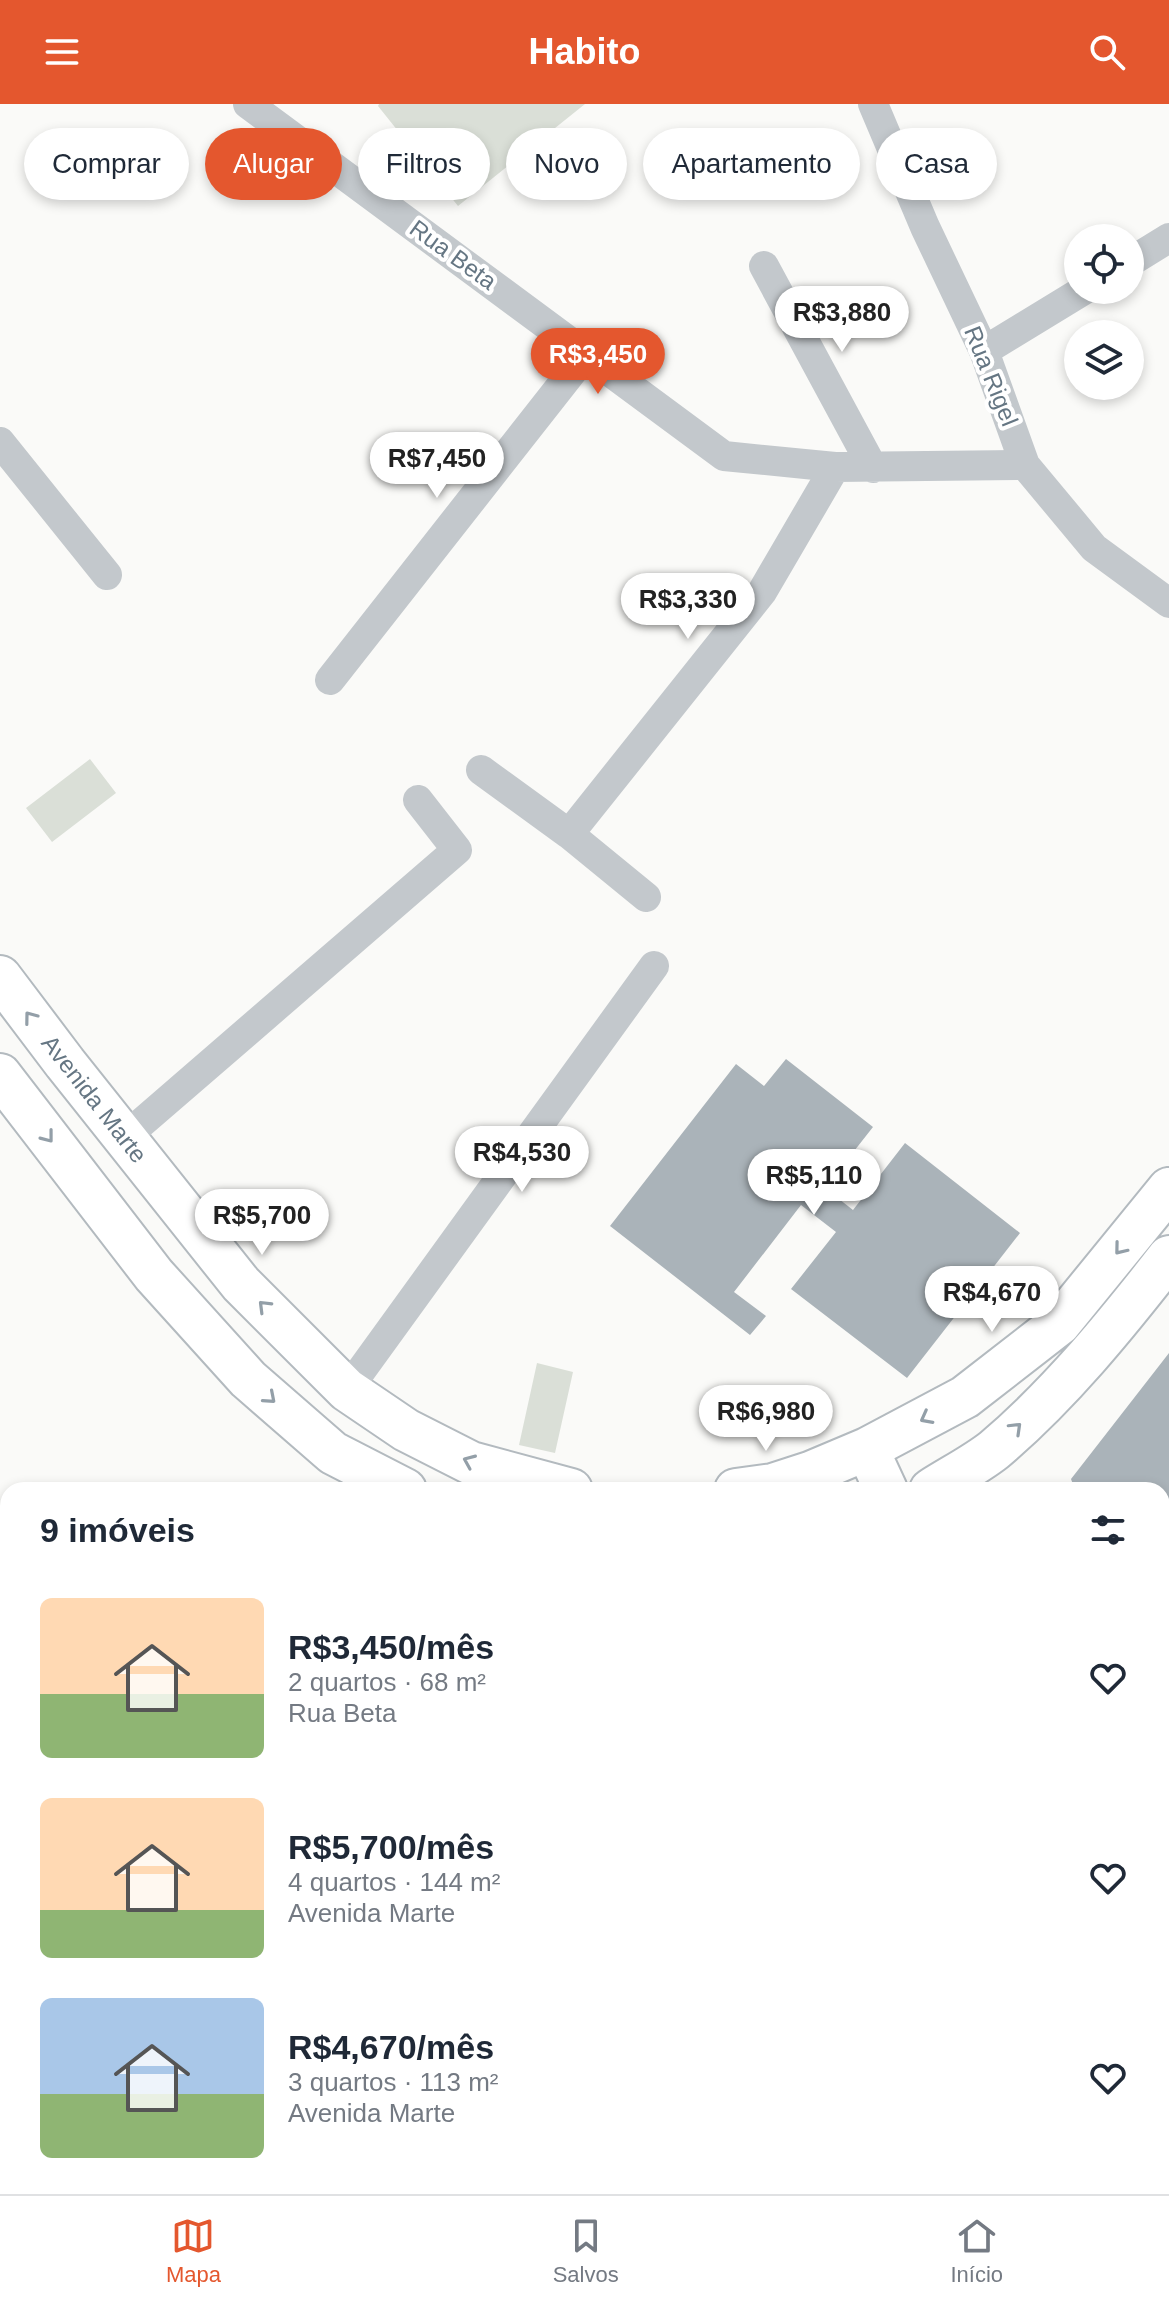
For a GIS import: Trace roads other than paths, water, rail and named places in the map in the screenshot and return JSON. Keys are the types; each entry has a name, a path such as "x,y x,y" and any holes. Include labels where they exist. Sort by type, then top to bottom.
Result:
{"street":[{"name":"Rua Beta","path":"248,104 724,456 835,467 1025,465"},
{"name":"Rua Rigel","path":"873,104 925,227 984,351 1025,465 1094,548 1169,603"},
{"path":"1144,253 1169,238"},
{"path":"764,266 873,468"},
{"path":"984,351 1064,302"},
{"path":"330,680 586,354"},
{"path":"1,446 107,575"},
{"path":"569,834 762,592 835,467"},
{"path":"481,770 569,834 646,897"},
{"path":"124,1138 457,850 418,800"},
{"path":"347,1390 654,966"},
{"name":"Avenida Marte","path":"0,977 241,1284 347,1390 406,1430 471,1463 535,1482"},
{"path":"0,1075 154,1275 248,1379 333,1453 389,1482"},
{"path":"813,1482 867,1449 965,1397 1059,1324 1169,1189"},
{"path":"944,1482 992,1451 1056,1389 1128,1310 1169,1257"},
{"path":"867,1449 882,1482"}]}
